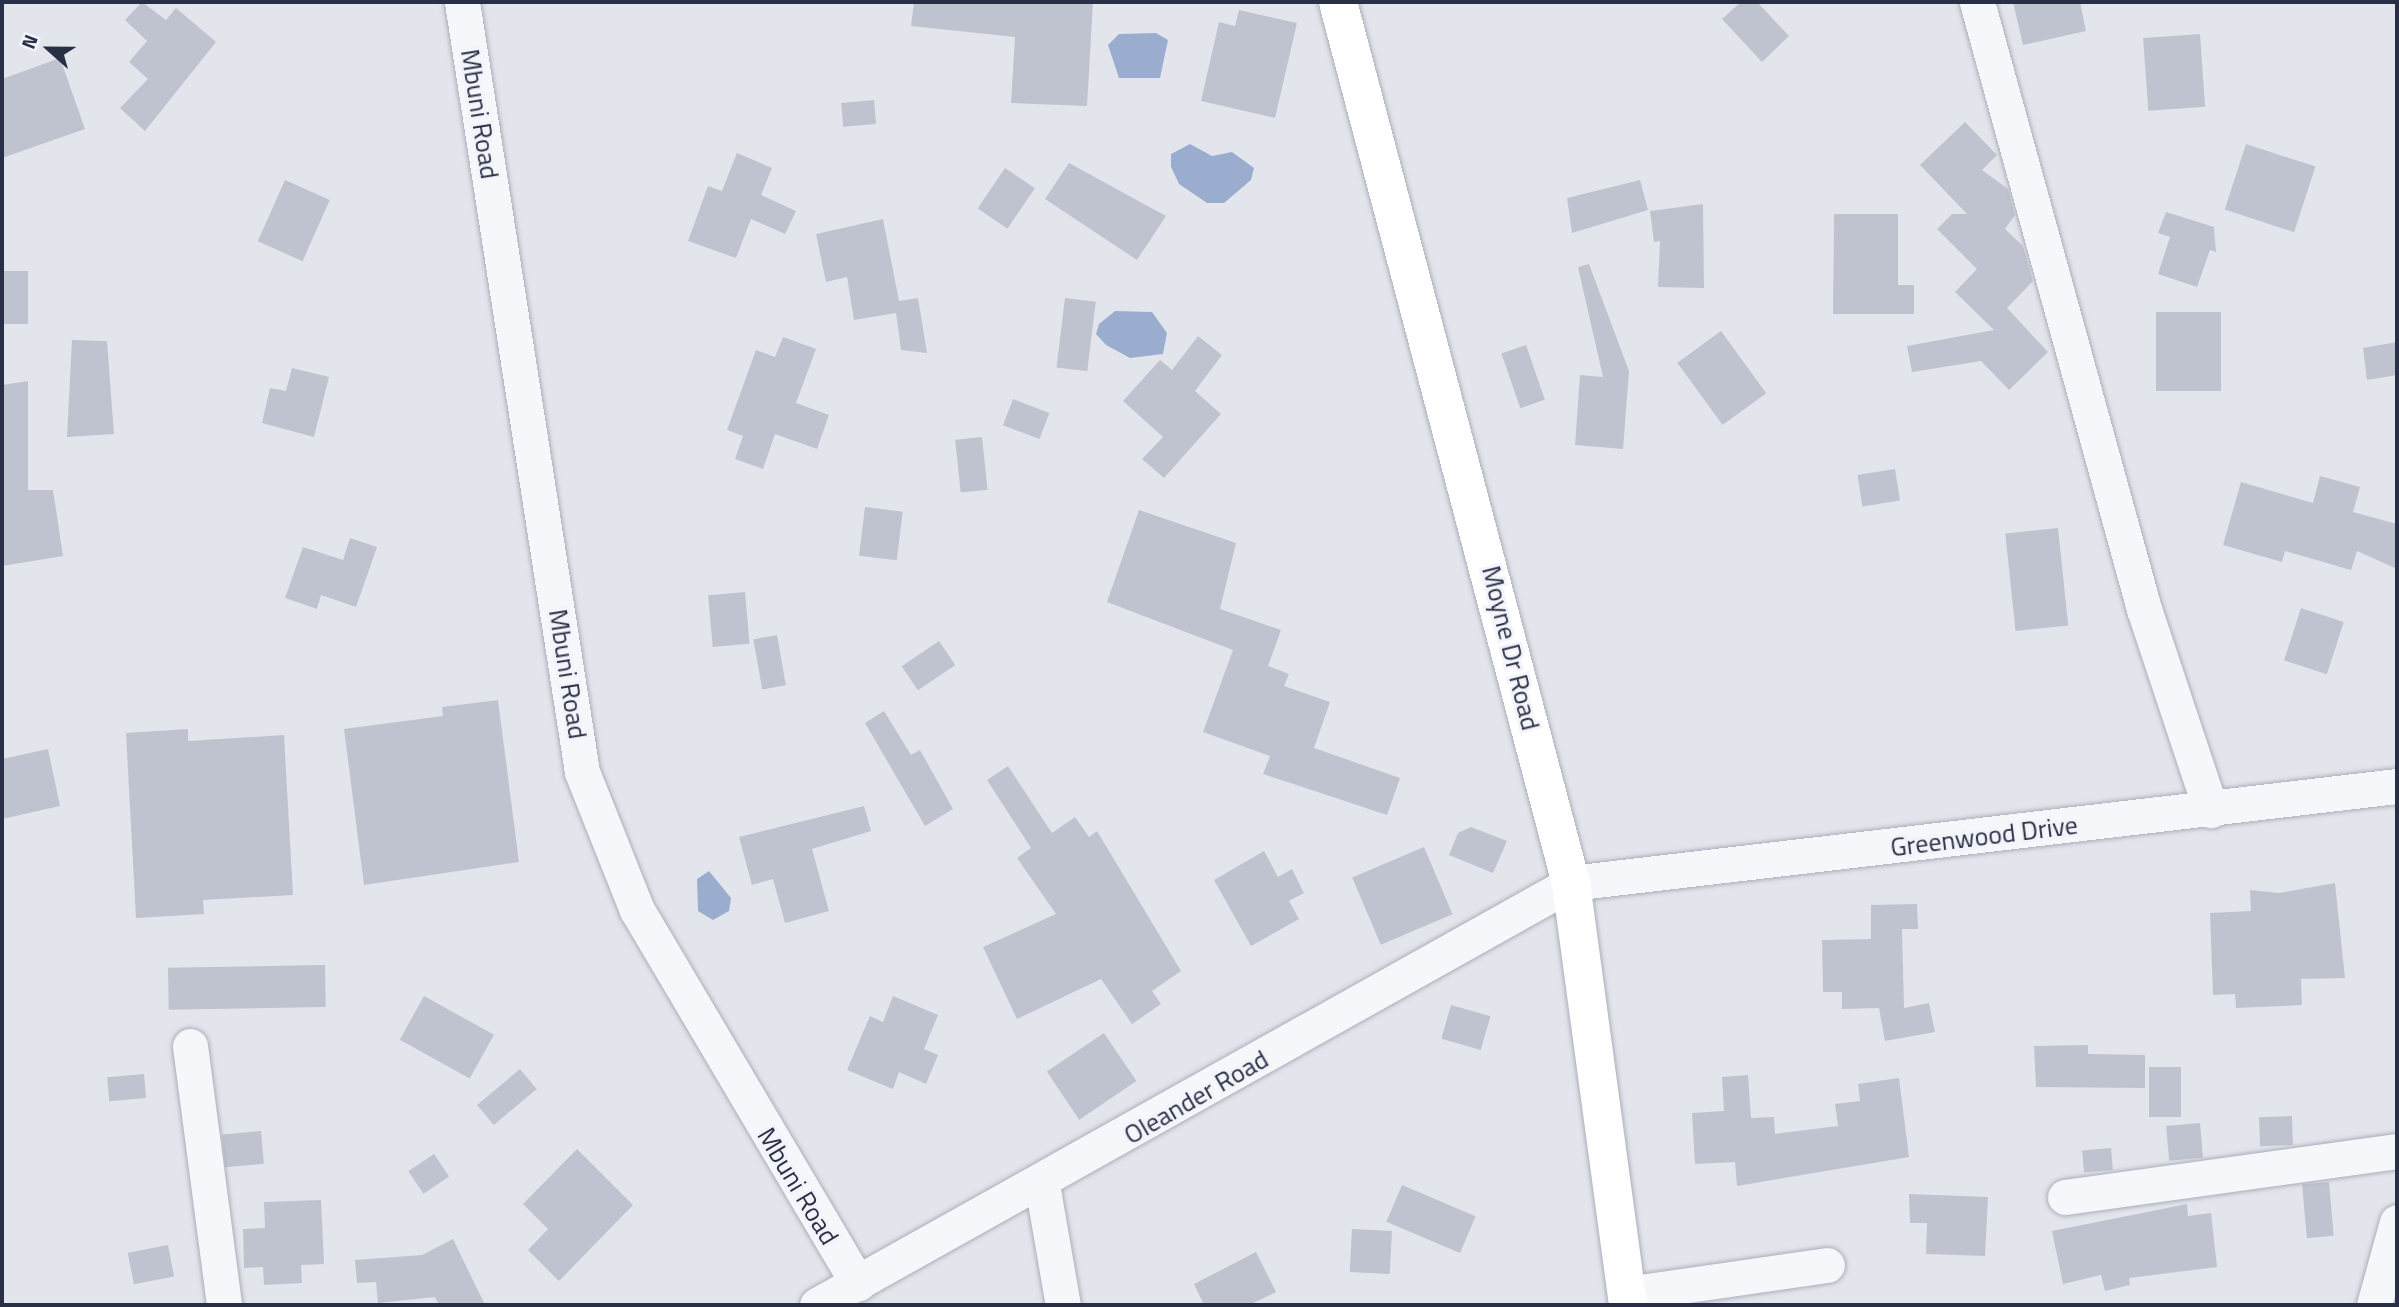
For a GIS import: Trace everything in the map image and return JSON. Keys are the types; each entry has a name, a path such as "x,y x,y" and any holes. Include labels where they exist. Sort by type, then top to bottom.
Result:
{"main road":[{"name":"Moyne Dr Road","path":"1338,2 1571,883 1627,1300"}],"street":[{"name":"Mbuni Road","path":"461,2 582,772 637,910 858,1283"},
{"path":"1976,2 2144,609 2211,810"},
{"name":"Greenwood Drive","path":"1571,883 2211,810 2397,786"},
{"name":"Oleander Road","path":"817,1305 1042,1184 1571,883"},
{"path":"190,1046 224,1305"},
{"path":"2065,1197 2397,1151"},
{"path":"1042,1184 1063,1305"},
{"path":"2374,1305 2397,1222"},
{"path":"1627,1300 1827,1265"}],"water":[{"path":"1156,33 1168,40 1160,78 1119,78 1108,45 1119,34"},
{"path":"1190,144 1212,156 1232,152 1254,168 1251,180 1224,203 1207,203 1179,184 1171,167 1171,154"},
{"path":"1115,311 1152,312 1167,333 1163,354 1130,358 1106,345 1096,334 1099,324"},
{"path":"709,871 731,898 729,911 713,920 698,911 697,879"}],"building":[{"path":"142,2 166,20 176,8 216,42 145,131 120,108 148,79 129,62 147,41 125,20"},
{"path":"914,2 1093,2 1087,106 1011,103 1015,37 911,26"},
{"path":"1741,2 1757,2 1789,36 1762,62 1722,19"},
{"path":"2013,2 2080,2 2086,31 2023,45"},
{"path":"1239,10 1297,23 1275,118 1201,101 1219,22 1235,26"},
{"path":"2200,34 2205,107 2148,111 2143,38"},
{"path":"60,58 85,129 2,158 2,79"},
{"path":"874,100 876,124 843,127 841,103"},
{"path":"1965,122 1997,155 1982,170 2008,189 2015,215 2005,229 2023,246 2033,281 2007,308 2048,352 2009,390 1981,361 1912,372 1907,346 1994,330 1955,292 1977,269 1937,229 1952,214 1967,214 1920,165"},
{"path":"2246,144 2315,167 2294,232 2225,210"},
{"path":"737,153 772,168 761,195 796,211 785,234 751,219 736,258 688,241 708,186 722,191"},
{"path":"1069,163 1166,216 1137,260 1045,199"},
{"path":"1005,168 1035,188 1007,229 978,209"},
{"path":"285,180 330,200 303,261 258,241"},
{"path":"1640,180 1648,210 1572,233 1567,198"},
{"path":"1703,204 1704,288 1658,287 1660,241 1654,242 1650,211"},
{"path":"2166,212 2214,227 2216,252 2210,250 2197,287 2158,274 2170,237 2158,233"},
{"path":"1834,214 1898,214 1898,285 1914,285 1914,314 1833,314"},
{"path":"883,219 899,301 918,298 927,353 901,350 896,313 854,320 847,277 826,282 816,234"},
{"path":"1589,264 1629,371 1623,449 1575,445 1580,375 1603,377 1578,267"},
{"path":"4,271 28,271 28,324 4,324"},
{"path":"1065,298 1096,302 1087,371 1056,367"},
{"path":"2156,312 2221,312 2221,391 2156,391"},
{"path":"1721,331 1766,393 1723,425 1677,363"},
{"path":"1198,336 1222,355 1195,391 1221,414 1164,478 1142,459 1163,437 1123,401 1160,360 1172,370"},
{"path":"783,337 816,349 796,403 829,415 817,449 775,434 763,469 735,459 743,436 727,430 756,350 775,357"},
{"path":"72,340 107,341 114,434 67,437"},
{"path":"2397,342 2397,375 2367,380 2363,348"},
{"path":"1526,345 1545,400 1520,408 1501,353"},
{"path":"292,368 329,377 314,437 262,423 270,388 286,391"},
{"path":"28,381 28,490 53,490 63,556 2,566 2,385"},
{"path":"1013,399 1049,413 1039,439 1003,425"},
{"path":"982,437 988,490 961,493 955,440"},
{"path":"1895,469 1900,501 1862,507 1857,475"},
{"path":"2320,476 2360,487 2353,512 2397,524 2397,569 2357,551 2351,570 2285,551 2282,562 2223,545 2241,482 2313,503"},
{"path":"865,507 903,512 897,560 859,556"},
{"path":"1139,510 1236,543 1220,609 1281,630 1268,666 1289,674 1284,686 1330,702 1314,748 1400,778 1387,815 1263,774 1270,756 1203,732 1233,650 1107,602"},
{"path":"2058,528 2068,625 2016,631 2005,534"},
{"path":"350,538 377,547 356,607 321,595 317,609 285,598 303,547 343,560"},
{"path":"745,592 750,644 713,647 708,595"},
{"path":"2301,608 2344,622 2327,674 2284,660"},
{"path":"777,635 786,685 762,689 753,639"},
{"path":"939,641 955,665 918,690 902,666"},
{"path":"498,700 519,862 364,885 344,729 443,716 442,707"},
{"path":"884,711 911,755 920,750 953,809 925,826 865,723"},
{"path":"188,729 188,741 284,735 293,895 203,900 204,914 136,918 126,733"},
{"path":"48,749 60,806 2,819 2,759"},
{"path":"1008,766 1052,833 1075,817 1089,837 1097,831 1181,971 1152,991 1161,1004 1132,1024 1101,979 1017,1019 983,947 1056,914 1017,858 1031,848 987,780"},
{"path":"864,806 871,831 812,849 829,911 785,923 773,879 752,885 739,837"},
{"path":"1471,827 1507,841 1493,873 1449,855 1458,833"},
{"path":"1424,847 1453,914 1381,945 1352,877"},
{"path":"1264,851 1278,877 1292,869 1304,893 1289,901 1299,919 1251,946 1214,880"},
{"path":"2335,883 2345,978 2301,979 2302,1005 2236,1008 2235,994 2213,995 2210,913 2251,911 2250,890 2279,893"},
{"path":"1917,904 1918,929 1902,929 1904,1008 1929,1003 1935,1032 1885,1041 1879,1008 1842,1009 1842,992 1823,992 1822,940 1871,939 1871,905"},
{"path":"325,965 326,1007 169,1010 168,968"},
{"path":"424,996 494,1035 470,1079 400,1040"},
{"path":"893,996 938,1015 924,1049 938,1055 926,1084 899,1072 893,1089 847,1070 870,1016 883,1022"},
{"path":"1451,1005 1490,1016 1481,1050 1441,1039"},
{"path":"1104,1033 1136,1081 1079,1120 1047,1072"},
{"path":"2088,1045 2088,1054 2145,1055 2145,1088 2036,1087 2034,1046"},
{"path":"2149,1067 2181,1067 2181,1117 2149,1117"},
{"path":"520,1069 537,1089 494,1125 477,1105"},
{"path":"144,1074 146,1098 109,1101 107,1077"},
{"path":"1748,1075 1751,1118 1774,1117 1775,1134 1838,1126 1835,1104 1860,1101 1858,1084 1899,1078 1909,1157 1737,1186 1735,1162 1695,1164 1692,1113 1724,1111 1722,1077"},
{"path":"2292,1116 2293,1145 2260,1146 2259,1117"},
{"path":"2200,1123 2203,1158 2169,1161 2166,1126"},
{"path":"261,1131 264,1164 225,1167 222,1134"},
{"path":"2111,1148 2113,1170 2084,1172 2082,1151"},
{"path":"577,1149 633,1205 559,1281 528,1250 548,1229 523,1204"},
{"path":"434,1154 449,1176 423,1194 408,1171"},
{"path":"2329,1182 2334,1236 2307,1238 2302,1184"},
{"path":"1402,1185 1476,1216 1460,1253 1386,1222"},
{"path":"1909,1194 1988,1197 1985,1256 1926,1254 1927,1223 1910,1223"},
{"path":"321,1200 324,1264 301,1265 302,1283 264,1285 263,1267 244,1268 243,1229 265,1228 264,1202"},
{"path":"2187,1204 2188,1216 2211,1213 2217,1267 2129,1278 2130,1285 2105,1291 2101,1275 2063,1284 2052,1231"},
{"path":"1352,1229 1392,1231 1390,1274 1350,1272"},
{"path":"453,1239 485,1305 439,1305 435,1297 378,1303 376,1282 357,1283 355,1260 422,1255"},
{"path":"168,1245 174,1276 134,1284 128,1253"},
{"path":"1256,1252 1276,1292 1249,1305 1204,1305 1194,1284"}]}
